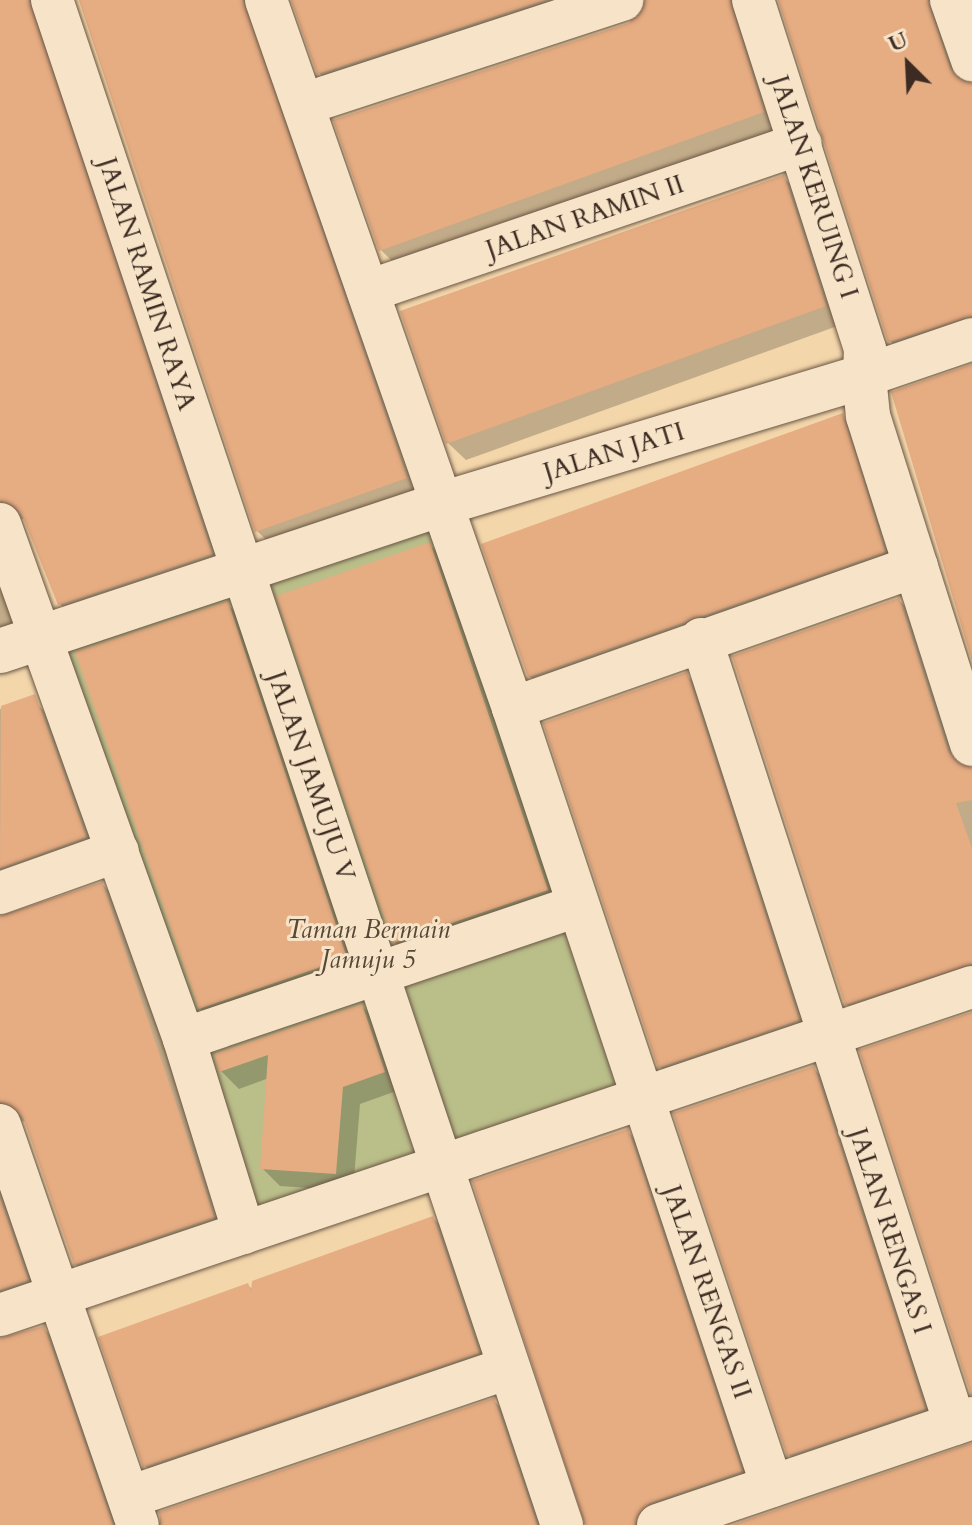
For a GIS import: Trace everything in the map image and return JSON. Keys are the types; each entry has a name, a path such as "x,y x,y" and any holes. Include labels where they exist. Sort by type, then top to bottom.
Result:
{"street":[{"name":"JALAN RAMIN RAYA","path":"52,0 242,569"},
{"name":"JALAN RENGAS II","path":"266,0 368,291 438,505 513,708 574,907 642,1097 772,1486"},
{"path":"304,104 622,0"},
{"name":"JALAN KERUING I","path":"753,0 865,349 864,376"},
{"path":"951,0 972,60"},
{"name":"JALAN RAMIN II","path":"368,291 801,144"},
{"path":"972,339 864,376 868,416 972,744"},
{"name":"JALAN JATI","path":"20,644 438,505 864,376"},
{"path":"0,524 20,644 118,851 184,1039 244,1233"},
{"path":"513,708 701,639 917,566"},
{"name":"JALAN JAMUJU V","path":"242,569 562,1525"},
{"name":"JALAN RENGAS I","path":"701,639 826,1037 963,1421"},
{"path":"0,893 118,851"},
{"path":"184,1039 375,969 450,954 574,907"},
{"path":"0,1315 972,987"},
{"path":"0,1125 134,1511 509,1368"},
{"path":"658,1525 963,1421"}],"green space":[{"name":"Taman Bermain Jamuju 5","path":"438,505 642,1097 244,1233 40,638"}],"building":[{"path":"0,0 29,0 212,554 58,605 22,515 0,501"},
{"path":"79,0 243,0 407,478 255,532"},
{"path":"291,0 545,0 317,74"},
{"path":"645,0 730,0 764,112 379,251 333,120 629,23"},
{"path":"778,0 928,0 950,69 972,83 972,316 888,342"},
{"path":"784,175 826,306 446,444 400,311"},
{"path":"972,364 972,661 891,392"},
{"path":"843,413 885,552 528,677 481,544"},
{"path":"430,542 548,890 393,943 276,596"},
{"path":"899,598 948,752 972,768 972,800 956,803 972,848 972,964 845,1005 732,656"},
{"path":"228,601 347,958 199,1009 75,652"},
{"path":"687,672 799,1020 658,1068 543,723"},
{"path":"35,694 86,837 0,868 1,706"},
{"path":"102,882 214,1217 74,1265 23,1117 0,1102 0,916"},
{"path":"362,1004 385,1072 343,1087 336,1174 260,1169 268,1055 219,1072 214,1054"},
{"path":"972,1012 972,1395 971,1395 859,1050"},
{"path":"814,1066 925,1409 787,1456 673,1113"},
{"path":"628,1129 742,1471 650,1503 635,1525 585,1525 472,1181"},
{"path":"0,1199 28,1280 0,1290"},
{"path":"433,1216 479,1353 143,1467 98,1337 248,1283 251,1291 252,1281"},
{"path":"44,1326 113,1525 0,1525 0,1338"},
{"path":"494,1398 537,1525 161,1525 159,1512"},
{"path":"972,1443 972,1525 732,1525 963,1446"}]}
